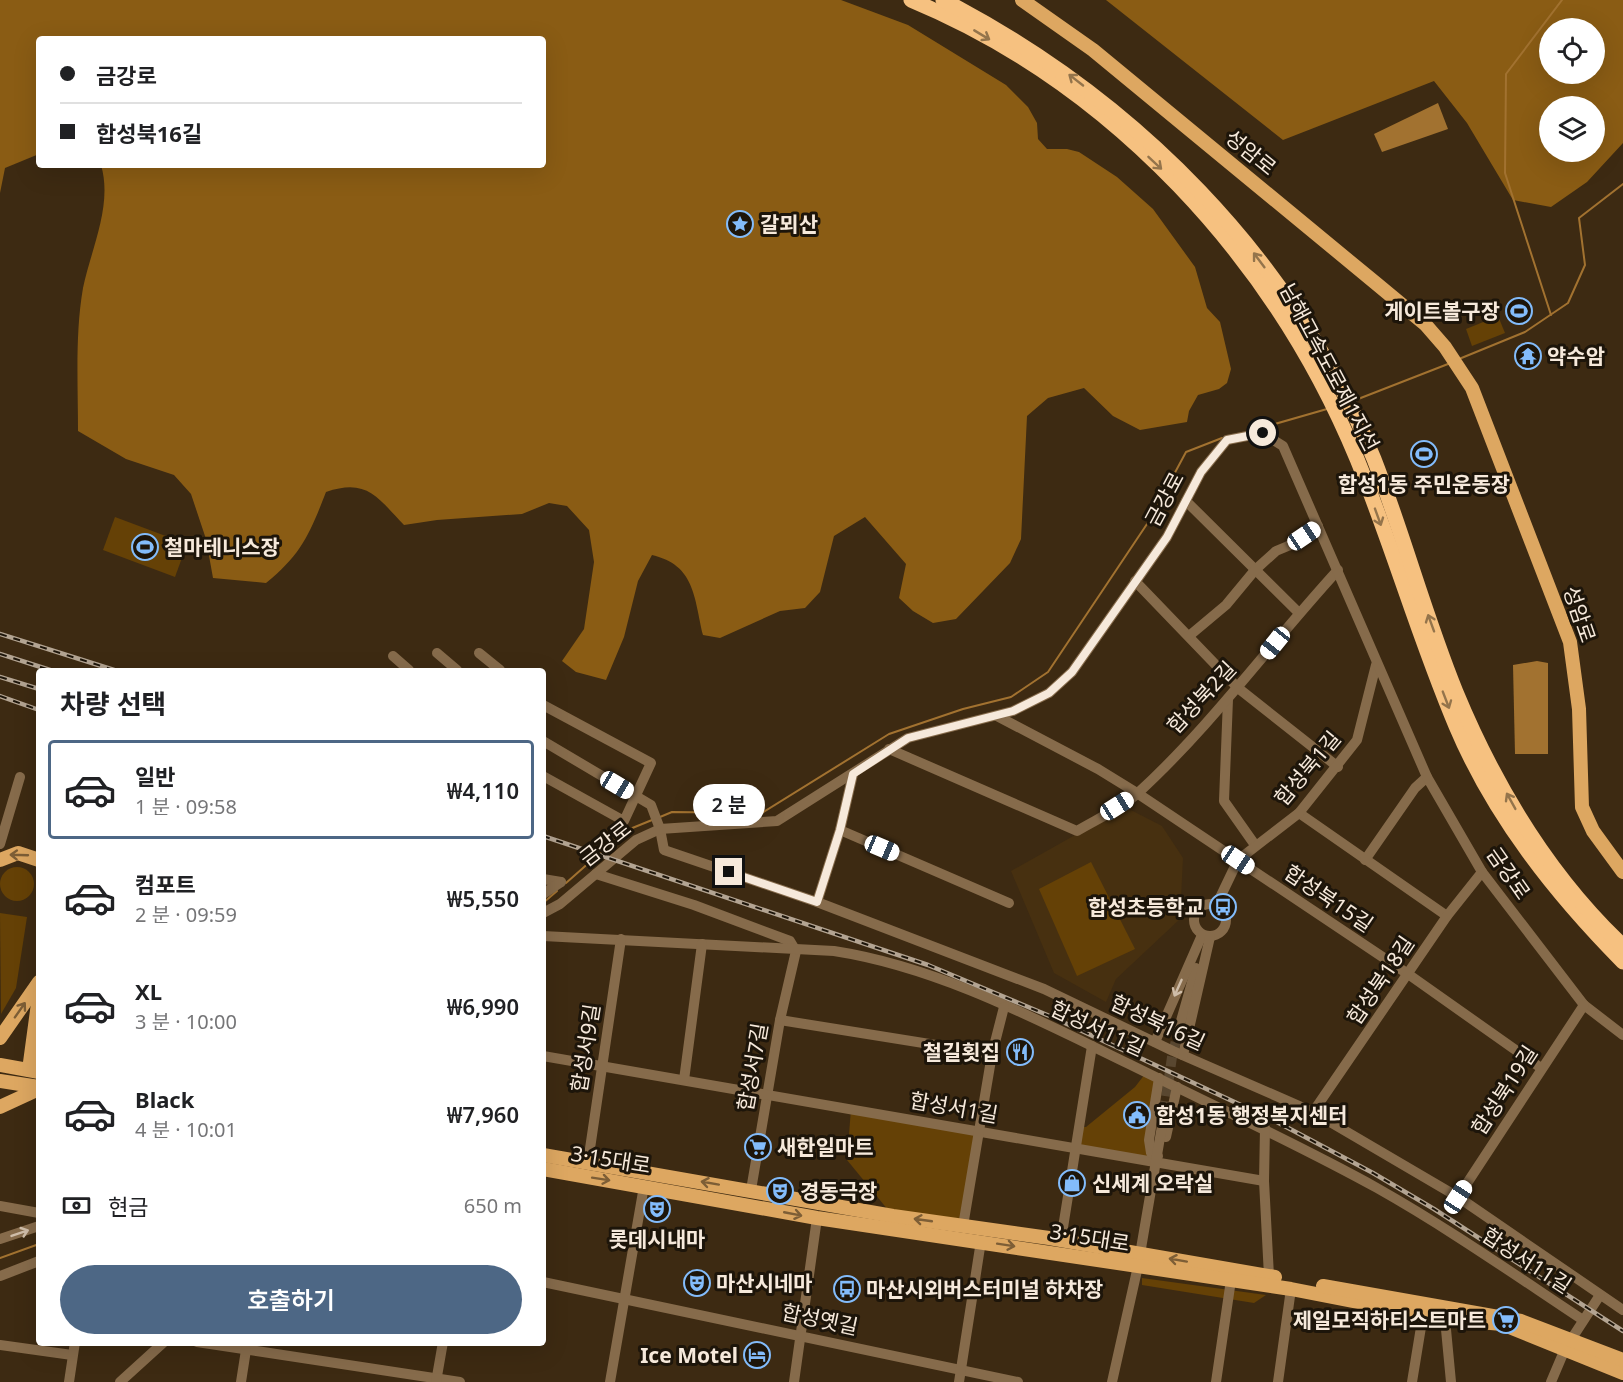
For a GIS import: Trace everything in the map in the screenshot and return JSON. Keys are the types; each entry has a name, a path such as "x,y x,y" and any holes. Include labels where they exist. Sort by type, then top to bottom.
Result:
{"highway":[{"name":"남해고속도로제1지선","path":"911,0 952,17 1040,69 1094,109 1180,187 1232,244 1270,297 1323,390 1348,420 1374,460 1456,692 1480,745 1533,842 1567,886 1623,946"},
{"name":"남해고속도로제1지선","path":"943,0 1010,37 1071,76 1174,162 1234,227 1262,264 1336,380 1358,462 1457,729 1523,847 1561,897 1623,962"}],"main road":[{"name":"성암로","path":"1022,0 1093,50 1425,324 1445,347 1472,387 1570,642 1579,709 1581,807 1593,831 1623,872"},
{"path":"0,860 18,853 36,859"},
{"path":"0,1038 36,986"},
{"path":"0,1065 34,1071 36,1041"},
{"path":"0,1081 36,1087"},
{"path":"0,1107 36,1089"},
{"name":"3·15대로","path":"546,1155 892,1216 1061,1240 1231,1280 1291,1289 1444,1319 1502,1324 1623,1360"},
{"name":"3·15대로","path":"546,1170 817,1218 981,1241 1269,1276 1521,1321 1623,1373"}],"street":[{"name":"금강로","path":"546,911 560,904 636,840 660,827 777,821 908,738 997,716 1049,693 1072,672 1167,537 1201,472 1227,440 1263,433 1283,447 1427,777 1482,872 1584,1005 1623,1035"},
{"path":"1186,501 1299,613"},
{"path":"1189,636 1226,605 1255,570 1276,551 1288,546 1318,526"},
{"name":"합성북2길","path":"889,749 1077,831 1137,794 1238,688 1299,613 1338,570"},
{"path":"1135,581 1238,688 1338,767"},
{"path":"437,653 455,668"},
{"path":"479,653 498,668"},
{"path":"393,656 407,668"},
{"name":"합성북1길","path":"1216,906 1238,860 1255,844 1299,813 1338,767 1357,740 1376,664"},
{"path":"1228,699 1224,801 1255,844"},
{"path":"546,707 651,763 624,821 546,778"},
{"name":"합성북15길","path":"997,716 1098,769 1137,794 1408,974 1541,1068"},
{"path":"546,743 651,805 660,827"},
{"path":"817,902 840,830 853,774"},
{"path":"0,844 20,777"},
{"path":"1365,860 1415,788 1427,777"},
{"path":"1299,813 1447,916"},
{"name":"합성북16길","path":"660,827 664,850 817,902 1044,989 1183,1055 1313,1112 1458,1197 1623,1310"},
{"path":"840,830 1009,903"},
{"name":"합성북18길","path":"1313,1112 1447,916 1482,872"},
{"path":"596,874 694,905 790,940 796,951"},
{"path":"546,880 561,882 546,892"},
{"path":"1155,1042 1206,936 1222,931 1226,921 1223,911 1216,906 1203,906 1196,913 1194,923 1206,936"},
{"name":"합성서11길","path":"546,936 796,951 816,949 854,954 946,981 1092,1046 1265,1128 1379,1189 1583,1320"},
{"path":"1179,1028 1206,936"},
{"path":"1183,1055 1206,936"},
{"name":"합성서9길","path":"588,1162 621,939"},
{"path":"684,1080 702,944"},
{"name":"합성서7길","path":"751,1190 780,1020 796,951"},
{"name":"합성북19길","path":"1458,1197 1584,1005"},
{"path":"963,1226 992,1054 1004,1007"},
{"path":"780,1020 992,1054"},
{"path":"1061,1240 1074,1147 1092,1046"},
{"name":"합성서1길","path":"546,1056 1074,1147 1156,1158 1264,1181"},
{"path":"1156,1158 1151,1153 1149,1140 1159,1078"},
{"path":"1156,1158 1162,1153 1178,1087"},
{"path":"1112,1382 1139,1260 1162,1126"},
{"path":"1265,1128 1264,1181 1269,1276"},
{"path":"610,1382 644,1186"},
{"path":"0,1206 36,1212"},
{"path":"794,1382 817,1218"},
{"path":"0,1239 36,1227"},
{"path":"959,1382 981,1241"},
{"path":"0,1276 36,1262"},
{"path":"1216,1382 1231,1280"},
{"name":"합성옛길","path":"546,1283 1018,1382"},
{"path":"1278,1382 1291,1289"},
{"path":"1551,1382 1568,1344 1600,1295"},
{"path":"1412,1382 1424,1315"},
{"path":"1444,1319 1451,1382"},
{"path":"0,1345 72,1355"},
{"path":"69,1382 74,1346"},
{"path":"120,1382 160,1346"},
{"path":"222,1346 460,1382"},
{"path":"437,1380 442,1346"},
{"path":"241,1382 246,1350"}],"shaded area":[{"path":"0,0 841,0 908,25 1006,85 1028,107 1037,123 1038,139 1047,149 1067,149 1079,152 1117,177 1153,209 1195,267 1207,308 1220,322 1231,369 1227,383 1219,389 1198,395 1189,411 1187,422 1140,430 1113,416 1084,388 1048,398 1027,416 1021,539 1010,563 956,619 933,623 913,611 899,598 906,564 865,517 834,536 820,592 805,608 780,611 720,638 703,635 694,596 685,575 677,566 652,555 638,581 624,637 606,680 576,672 562,661 584,629 594,562 589,530 567,506 549,503 522,514 437,520 404,525 370,493 352,487 340,488 326,492 304,542 288,562 266,583 213,578 206,539 191,494 174,475 126,459 78,431 79,323 83,288 103,211 104,180 102,168 546,168 546,36 36,36 36,155 5,168 0,193"},
{"path":"1106,0 1623,0 1623,143 1587,182 1551,207 1513,200 1467,123 1434,81 1283,140"},
{"path":"1438,103 1448,129 1382,152 1374,134"},
{"path":"1498,316 1505,333 1472,346 1466,329"},
{"name":"철마테니스장","path":"115,517 187,544 175,577 103,550"},
{"path":"1537,661 1548,663 1548,754 1515,754 1513,665"},
{"path":"1125,807 1162,826 1183,858 1180,919 1116,979 1106,1002 1054,973 1011,871"},
{"path":"1091,862 1135,949 1077,976 1039,889"},
{"path":"17,867 29,872 34,884 29,896 17,901 5,896 0,884 5,872"},
{"path":"0,913 27,917 16,988 1,1014"},
{"path":"1145,1074 1159,1078 1149,1140 1156,1160 1074,1147 1078,1127 1086,1127 1135,1087"},
{"path":"851,1109 979,1131 963,1226 893,1216 847,1160"},
{"path":"1142,1278 1266,1295 1254,1303 1142,1285"}],"waterway":[{"path":"1551,315 1505,173 1506,74 1562,0"},
{"path":"1459,359 1525,332 1568,303 1585,265 1579,218 1623,184"},
{"path":"1353,401 1448,364"},
{"path":"1261,428 1327,409"},
{"path":"660,817 672,812 762,813 889,734 963,709 1011,697 1048,672 1149,521 1186,452 1222,438"},
{"path":"566,883 625,831 652,820"},
{"path":"546,900 557,891"},
{"path":"0,1258 36,1245"}],"tunnel":[{"path":"1162,1126 1172,1057 1179,1028"}],"railway":[{"path":"0,634 108,668"},
{"path":"0,654 44,668"},
{"path":"0,677 36,688"},
{"path":"0,696 36,709"},
{"path":"546,837 928,965 1052,1017 1275,1121 1373,1173 1434,1209 1623,1331"}],"place":[{"name":"갈뫼산","path":"740,224"},
{"name":"게이트볼구장","path":"1519,311"},
{"name":"약수암","path":"1528,356"},
{"name":"합성1동 주민운동장","path":"1424,454"},
{"name":"철마테니스장","path":"145,547"},
{"name":"합성초등학교","path":"1223,907"},
{"name":"철길횟집","path":"1020,1052"},
{"name":"합성1동 행정복지센터","path":"1137,1115"},
{"name":"새한일마트","path":"758,1147"},
{"name":"신세계 오락실","path":"1072,1183"},
{"name":"경동극장","path":"780,1191"},
{"name":"롯데시내마","path":"657,1209"},
{"name":"마산시네마","path":"697,1283"},
{"name":"마산시외버스터미널 하차장","path":"847,1289"},
{"name":"제일모직하티스트마트","path":"1506,1320"},
{"name":"Ice Motel","path":"757,1355"}],"route":[{"path":"729,872 817,902 840,830 853,774 908,738 1013,711 1049,693 1072,672 1105,626 1167,537 1201,472 1227,440 1263,433"}]}
